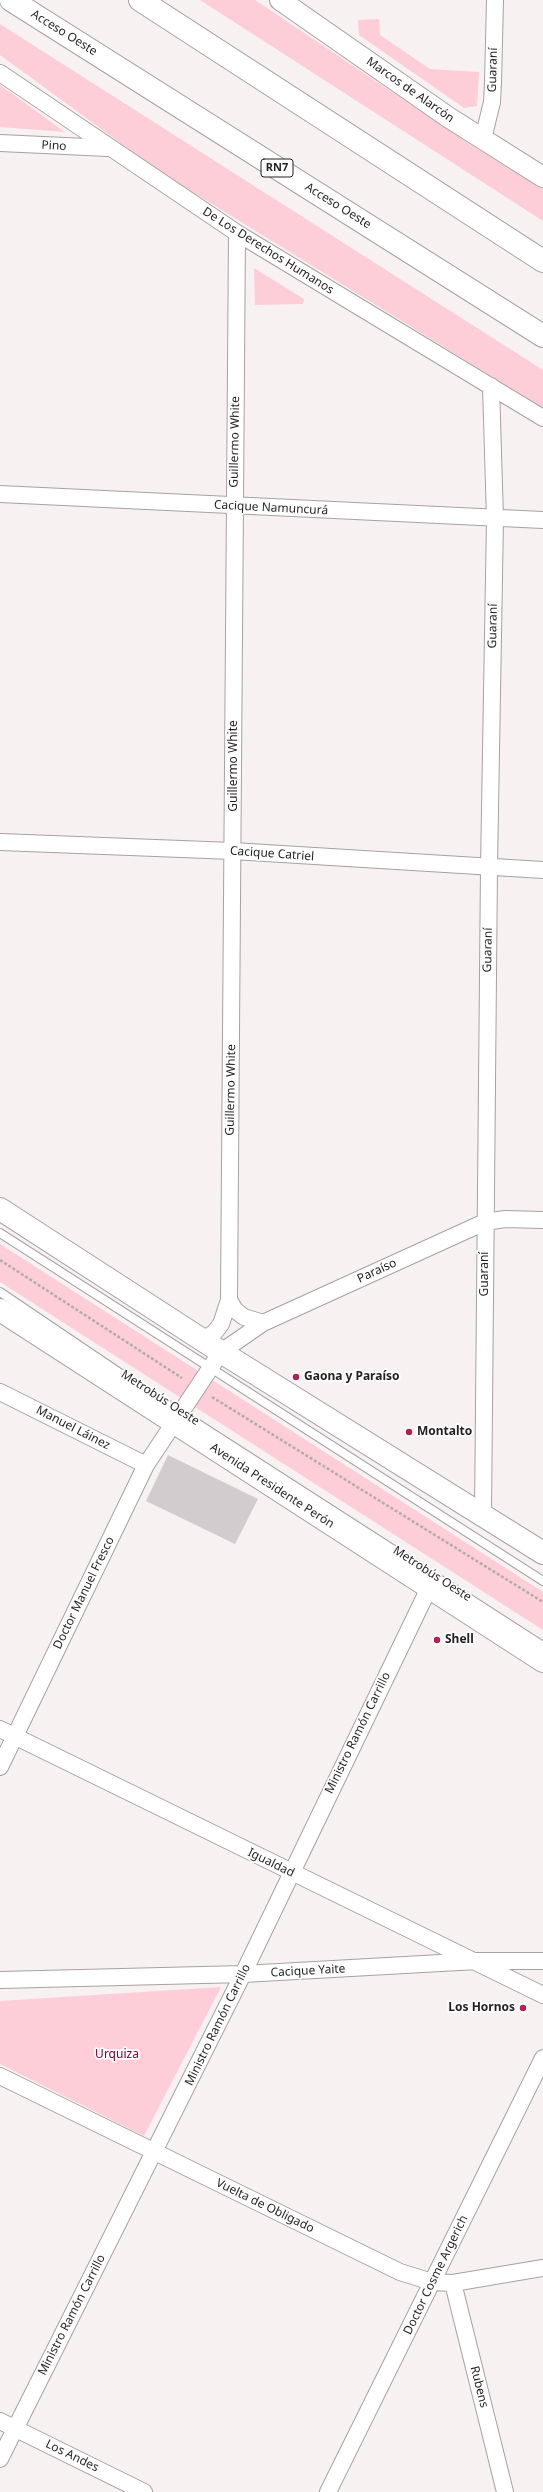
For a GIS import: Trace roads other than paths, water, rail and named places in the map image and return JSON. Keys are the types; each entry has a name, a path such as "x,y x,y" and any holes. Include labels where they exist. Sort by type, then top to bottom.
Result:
{"main road":[{"name":"Acceso Oeste","path":"11,0 543,336"},
{"path":"140,0 543,261"},
{"path":"0,1209 202,1340 215,1360 483,1514 543,1553"},
{"name":"Avenida Presidente Perón","path":"0,1310 177,1417 429,1588 543,1661"}],"street":[{"name":"Marcos de Alarcón","path":"280,0 483,139 542,176"},
{"name":"Guaraní","path":"483,139 492,102 495,0"},
{"name":"De Los Derechos Humanos","path":"0,73 108,148 237,233 543,418"},
{"name":"Pino","path":"0,143 108,148"},
{"name":"Guillermo White","path":"202,1340 214,1334 221,1324 229,1300 237,233"},
{"name":"Guaraní","path":"483,1514 489,867 495,520 491,386"},
{"name":"Cacique Namuncurá","path":"0,494 495,520 543,520"},
{"name":"Cacique Catriel","path":"0,842 233,851 543,870"},
{"name":"Paraíso","path":"215,1360 263,1323 485,1222 504,1219 543,1220"},
{"path":"229,1300 235,1310 244,1316 263,1323"},
{"name":"Doctor Manuel Fresco","path":"0,1767 146,1465 215,1360"},
{"name":"Manuel Láinez","path":"0,1392 146,1465"},
{"name":"Ministro Ramón Carrillo","path":"0,2459 155,2153 429,1588"},
{"name":"Igualdad","path":"0,1729 291,1873 477,1961 543,1996"},
{"name":"Cacique Yaite","path":"0,1980 243,1974 477,1961 543,1961"},
{"name":"Doctor Cosme Argerich","path":"328,2492 543,2058"},
{"name":"Vuelta de Obligado","path":"0,2076 400,2272 432,2282 453,2283 543,2268"},
{"name":"Rubens","path":"453,2283 505,2492"},
{"name":"Los Andes","path":"0,2421 144,2492"}],"lane":[{"path":"0,1233 215,1360 543,1580"},
{"name":"Metrobús Oeste","path":"0,1292 177,1417 543,1646"}],"place":[{"name":"Gaona y Paraíso","path":"296,1377"},
{"name":"Montalto","path":"409,1432"},
{"name":"Shell","path":"437,1640"},
{"name":"Los Hornos","path":"523,2008"}],"park label":[{"name":"Urquiza","path":"117,2055"}]}
